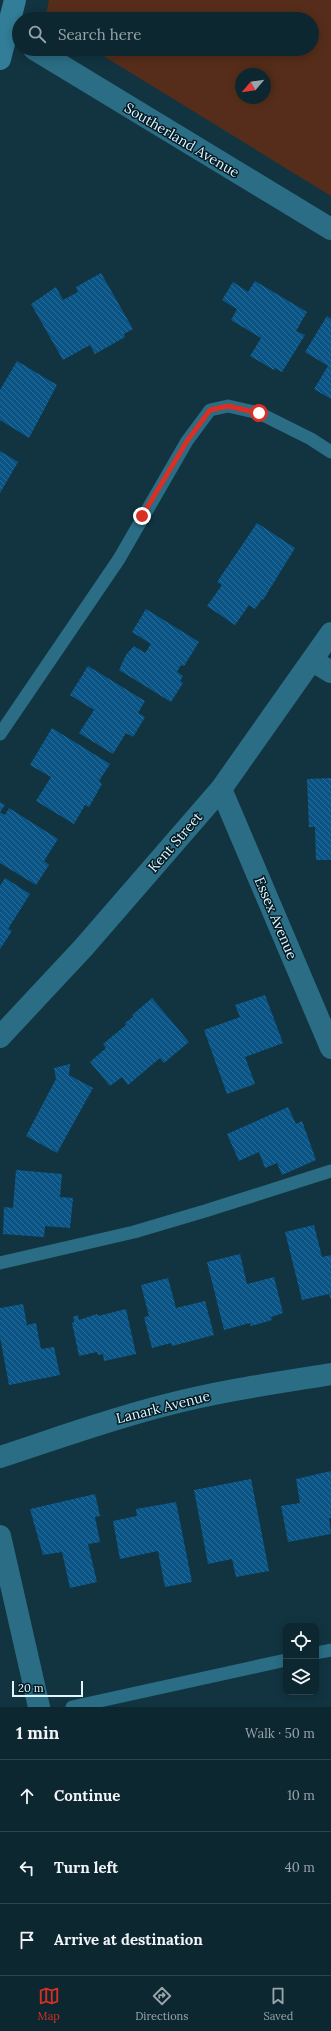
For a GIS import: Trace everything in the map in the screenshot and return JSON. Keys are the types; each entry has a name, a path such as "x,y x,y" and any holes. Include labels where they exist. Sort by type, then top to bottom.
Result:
{"street":[{"path":"13,12 15,0"},
{"path":"0,59 12,15"},
{"name":"Southerland Avenue","path":"46,56 331,229"},
{"name":"Kent Street","path":"0,1037 84,947 221,788 313,661 331,633"},
{"path":"313,661 331,672"},
{"name":"Essex Avenue","path":"221,788 331,1048"},
{"name":"Lanark Avenue","path":"0,1457 95,1425 166,1405 243,1388 331,1374"},
{"path":"0,1536 39,1707"}],"lane":[{"path":"0,734 119,559 187,441 210,410 228,406 259,413 331,452"},
{"path":"0,1263 141,1230 331,1171"},
{"path":"319,1652 331,1650"},
{"path":"72,1707 283,1661"}],"shaded area":[{"path":"49,0 331,0 331,196 103,56 319,56 319,12 46,12"}],"building":[{"path":"101,273 133,329 124,334 125,337 95,354 90,345 63,360 31,304 56,287 63,300 78,292 76,287"},
{"path":"255,281 307,312 296,331 305,335 282,372 275,368 274,370 250,356 261,338 231,320 237,309 222,300 233,282 248,292"},
{"path":"327,316 331,319 331,399 314,389 328,366 305,352"},
{"path":"17,361 57,385 29,438 0,420 0,390"},
{"path":"0,451 18,462 0,493"},
{"path":"257,523 295,548 263,600 262,599 255,609 249,605 235,625 207,606 222,585 217,582"},
{"path":"146,609 199,642 184,666 181,665 177,672 183,676 180,681 183,683 171,702 119,670 126,655 134,646 145,653 151,644 132,632"},
{"path":"88,666 145,701 138,713 145,717 133,737 126,733 113,754 79,733 94,710 70,695"},
{"path":"52,728 110,764 99,781 102,784 89,807 85,805 74,824 36,801 51,777 30,765"},
{"path":"331,778 331,860 316,860 315,827 309,827 307,779"},
{"path":"0,802 5,805 0,812"},
{"path":"9,808 58,839 44,861 49,865 36,885 0,863 0,812 5,815"},
{"path":"5,878 30,894 8,929 12,931 0,949 0,886"},
{"path":"265,995 283,1043 245,1057 255,1084 227,1094 204,1030 240,1017 235,1005"},
{"path":"152,998 189,1042 164,1063 160,1058 128,1085 122,1077 110,1086 90,1062 106,1048 103,1044 126,1025 125,1023 134,1016 132,1015"},
{"path":"70,1064 69,1075 93,1088 57,1153 26,1136 56,1079 54,1068"},
{"path":"288,1107 296,1124 302,1121 316,1160 282,1175 277,1163 265,1168 259,1152 239,1161 227,1134"},
{"path":"16,1170 62,1174 60,1197 73,1198 70,1228 45,1226 44,1237 3,1234 4,1207 13,1208"},
{"path":"314,1225 322,1257 331,1255 331,1300 329,1294 302,1300 285,1232"},
{"path":"240,1254 247,1284 274,1277 283,1313 271,1317 272,1320 251,1326 250,1323 224,1330 207,1262"},
{"path":"168,1278 176,1308 205,1301 214,1335 172,1346 171,1343 152,1348 144,1317 149,1316 141,1285"},
{"path":"23,1304 27,1325 36,1323 41,1349 54,1347 60,1375 9,1385 0,1337 0,1308"},
{"path":"126,1309 136,1354 104,1361 103,1354 98,1355 97,1352 79,1356 72,1323 74,1322 73,1317 78,1315 79,1320 97,1314 98,1316"},
{"path":"331,1471 331,1518 329,1518 331,1534 288,1542 281,1506 300,1503 296,1479"},
{"path":"251,1479 269,1571 236,1577 232,1559 208,1564 194,1490"},
{"path":"95,1494 100,1516 95,1517 100,1542 88,1544 97,1582 70,1588 62,1552 43,1555 30,1509"},
{"path":"176,1502 192,1582 165,1587 158,1551 120,1559 113,1521 137,1516 136,1509"}],"route":[{"path":"142,516 187,441 210,410 228,406 259,413"}]}
